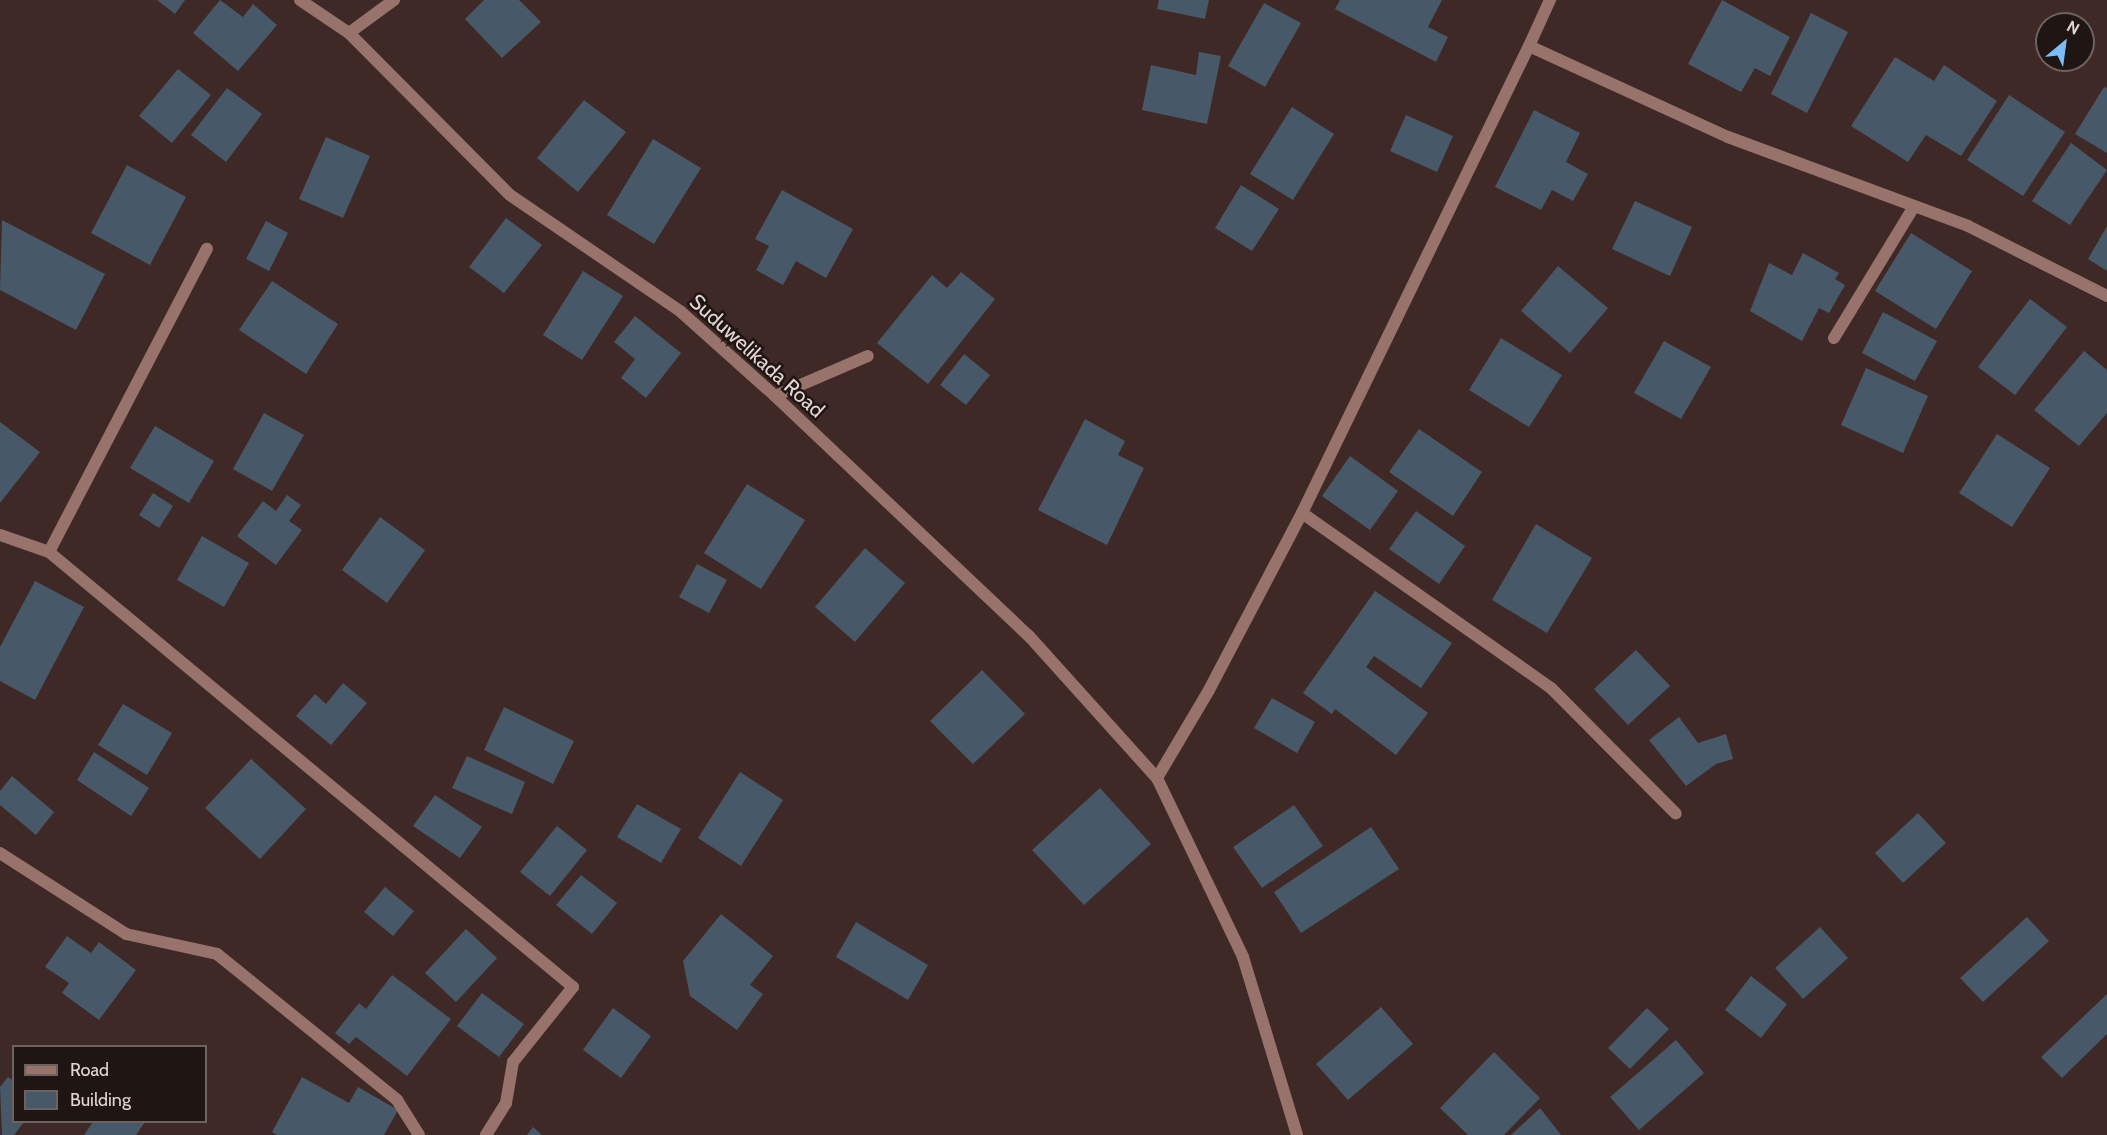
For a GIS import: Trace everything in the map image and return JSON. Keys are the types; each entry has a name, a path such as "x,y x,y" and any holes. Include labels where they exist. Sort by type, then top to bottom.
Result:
{"street":[{"name":"Suduwelikada Road","path":"300,0 349,33 510,195 680,311 775,396 1029,636 1157,778 1243,957 1297,1135"},
{"path":"349,33 394,0"},
{"path":"1157,778 1302,513 1550,0"},
{"path":"1529,46 1728,137 1913,208 1968,226 2107,296"},
{"path":"1834,338 1913,208"},
{"path":"50,552 207,249"},
{"path":"775,396 868,356"},
{"path":"1302,513 1551,688 1676,814"},
{"path":"0,535 50,552 573,987 513,1062 506,1103 486,1135"},
{"path":"0,853 126,934 217,954 397,1100 419,1135"}],"building":[{"path":"157,0 185,0 175,14"},
{"path":"220,0 243,17 253,4 277,25 238,71 193,33"},
{"path":"484,0 519,0 541,22 502,58 465,19"},
{"path":"1159,0 1209,0 1205,19 1157,9"},
{"path":"1340,0 1442,0 1428,27 1448,37 1436,62 1335,9"},
{"path":"1722,0 1790,37 1770,76 1755,68 1741,92 1688,64"},
{"path":"1264,3 1301,23 1265,87 1228,66"},
{"path":"1811,13 1848,32 1807,113 1771,94"},
{"path":"1199,52 1221,56 1207,124 1142,110 1151,65 1196,75"},
{"path":"1895,57 1934,81 1944,65 1997,101 1961,156 1926,135 1908,162 1851,126"},
{"path":"178,69 211,95 172,143 139,116"},
{"path":"2104,87 2107,88 2107,153 2075,134"},
{"path":"227,88 262,114 226,162 191,135"},
{"path":"2009,95 2065,132 2023,196 1967,160"},
{"path":"584,100 626,132 578,192 537,158"},
{"path":"1292,107 1334,134 1293,200 1250,174"},
{"path":"1534,110 1580,133 1566,162 1588,174 1573,201 1552,190 1541,210 1495,187"},
{"path":"1406,115 1453,136 1437,172 1390,151"},
{"path":"326,137 370,156 343,218 299,199"},
{"path":"653,139 701,168 654,244 607,215"},
{"path":"2071,143 2107,170 2070,225 2032,201"},
{"path":"127,165 186,197 150,265 91,233"},
{"path":"1241,185 1279,209 1252,251 1215,228"},
{"path":"782,190 853,229 826,278 796,261 783,285 756,270 769,246 755,239"},
{"path":"1635,201 1692,227 1670,276 1612,249"},
{"path":"506,218 542,245 504,293 469,267"},
{"path":"2,220 105,274 76,330 0,290"},
{"path":"266,221 288,233 269,271 246,259"},
{"path":"2107,226 2107,271 2088,259"},
{"path":"1911,233 1972,271 1936,329 1875,291"},
{"path":"1803,253 1839,273 1835,279 1845,285 1829,313 1819,308 1802,341 1750,311 1769,263 1792,275"},
{"path":"1558,266 1608,308 1570,353 1521,311"},
{"path":"583,271 623,296 582,360 543,335"},
{"path":"961,272 995,299 928,384 877,343 932,275 947,288"},
{"path":"272,281 338,324 306,374 239,330"},
{"path":"2030,299 2067,327 2015,395 1978,367"},
{"path":"1883,312 1937,341 1915,381 1862,353"},
{"path":"635,316 681,353 646,398 621,378 635,359 614,342"},
{"path":"1501,338 1562,375 1529,427 1469,390"},
{"path":"1664,341 1711,367 1681,419 1634,393"},
{"path":"2084,351 2107,370 2107,413 2079,446 2034,410"},
{"path":"964,354 990,375 966,405 940,385"},
{"path":"1866,368 1928,396 1903,453 1841,425"},
{"path":"264,413 304,435 272,491 233,469"},
{"path":"1085,419 1125,441 1118,455 1144,468 1107,545 1038,510"},
{"path":"0,422 40,452 0,503"},
{"path":"155,426 214,461 189,503 130,468"},
{"path":"1419,429 1482,472 1453,516 1389,472"},
{"path":"1997,434 2050,468 2012,527 1959,493"},
{"path":"1350,456 1398,491 1370,530 1322,496"},
{"path":"747,484 805,520 761,589 704,553"},
{"path":"153,493 173,506 159,528 139,515"},
{"path":"287,495 301,505 289,521 302,530 276,565 237,536 263,501 276,511"},
{"path":"1416,511 1465,546 1439,584 1389,549"},
{"path":"380,517 425,550 387,603 342,570"},
{"path":"1536,524 1592,558 1547,633 1492,600"},
{"path":"202,536 249,563 224,607 177,580"},
{"path":"865,548 905,583 855,642 815,607"},
{"path":"697,564 727,580 709,613 679,597"},
{"path":"35,581 84,607 35,700 0,681 0,647"},
{"path":"1375,591 1452,643 1421,688 1374,656 1366,667 1428,713 1396,755 1335,709 1332,714 1303,693"},
{"path":"1636,650 1670,686 1628,725 1594,689"},
{"path":"982,670 1025,714 973,764 930,721"},
{"path":"343,683 367,703 331,745 296,716 315,694 326,704"},
{"path":"1272,698 1315,722 1297,753 1254,728"},
{"path":"123,704 172,733 147,775 98,745"},
{"path":"504,707 574,741 553,784 484,750"},
{"path":"1679,717 1698,743 1726,734 1733,759 1716,764 1686,786 1649,740"},
{"path":"94,752 149,788 131,816 77,780"},
{"path":"467,756 525,782 512,814 452,788"},
{"path":"251,759 306,809 260,859 205,808"},
{"path":"740,772 783,800 741,866 698,838"},
{"path":"12,776 54,812 36,835 0,805 0,791"},
{"path":"1100,788 1151,844 1084,905 1032,850"},
{"path":"435,795 482,827 460,858 413,826"},
{"path":"637,804 681,829 661,863 617,837"},
{"path":"1294,805 1323,846 1262,888 1233,847"},
{"path":"1918,813 1946,843 1903,883 1875,853"},
{"path":"557,826 587,850 550,896 520,872"},
{"path":"1371,827 1399,869 1301,933 1274,892"},
{"path":"581,875 617,903 592,934 556,905"},
{"path":"385,887 414,911 393,936 364,912"},
{"path":"721,914 773,956 750,985 763,994 737,1030 690,996 683,961"},
{"path":"2027,917 2049,941 1983,1002 1960,978"},
{"path":"856,922 928,965 908,1000 836,957"},
{"path":"1820,927 1848,958 1803,999 1775,968"},
{"path":"466,929 497,958 456,1002 425,973"},
{"path":"67,936 91,953 99,942 136,970 99,1020 62,993 69,983 45,967"},
{"path":"392,975 451,1019 407,1076 356,1037 349,1044 335,1033 359,1003 366,1009"},
{"path":"1751,976 1787,1004 1761,1038 1725,1010"},
{"path":"482,993 524,1024 499,1057 457,1026"},
{"path":"2107,994 2107,1034 2062,1078 2041,1057"},
{"path":"1381,1007 1413,1044 1348,1100 1316,1064"},
{"path":"613,1008 651,1036 621,1078 583,1050"},
{"path":"1647,1008 1669,1029 1630,1069 1608,1048"},
{"path":"1676,1040 1704,1073 1639,1130 1610,1097"},
{"path":"1494,1052 1540,1098 1504,1135 1468,1135 1440,1108"},
{"path":"8,1077 12,1080 12,1123 23,1123 14,1135 2,1135 0,1087"},
{"path":"302,1077 349,1103 358,1087 398,1110 384,1135 277,1135 272,1132"},
{"path":"1540,1108 1561,1135 1511,1135"},
{"path":"92,1123 144,1123 136,1135 84,1135"},
{"path":"533,1127 542,1135 527,1135"}]}
